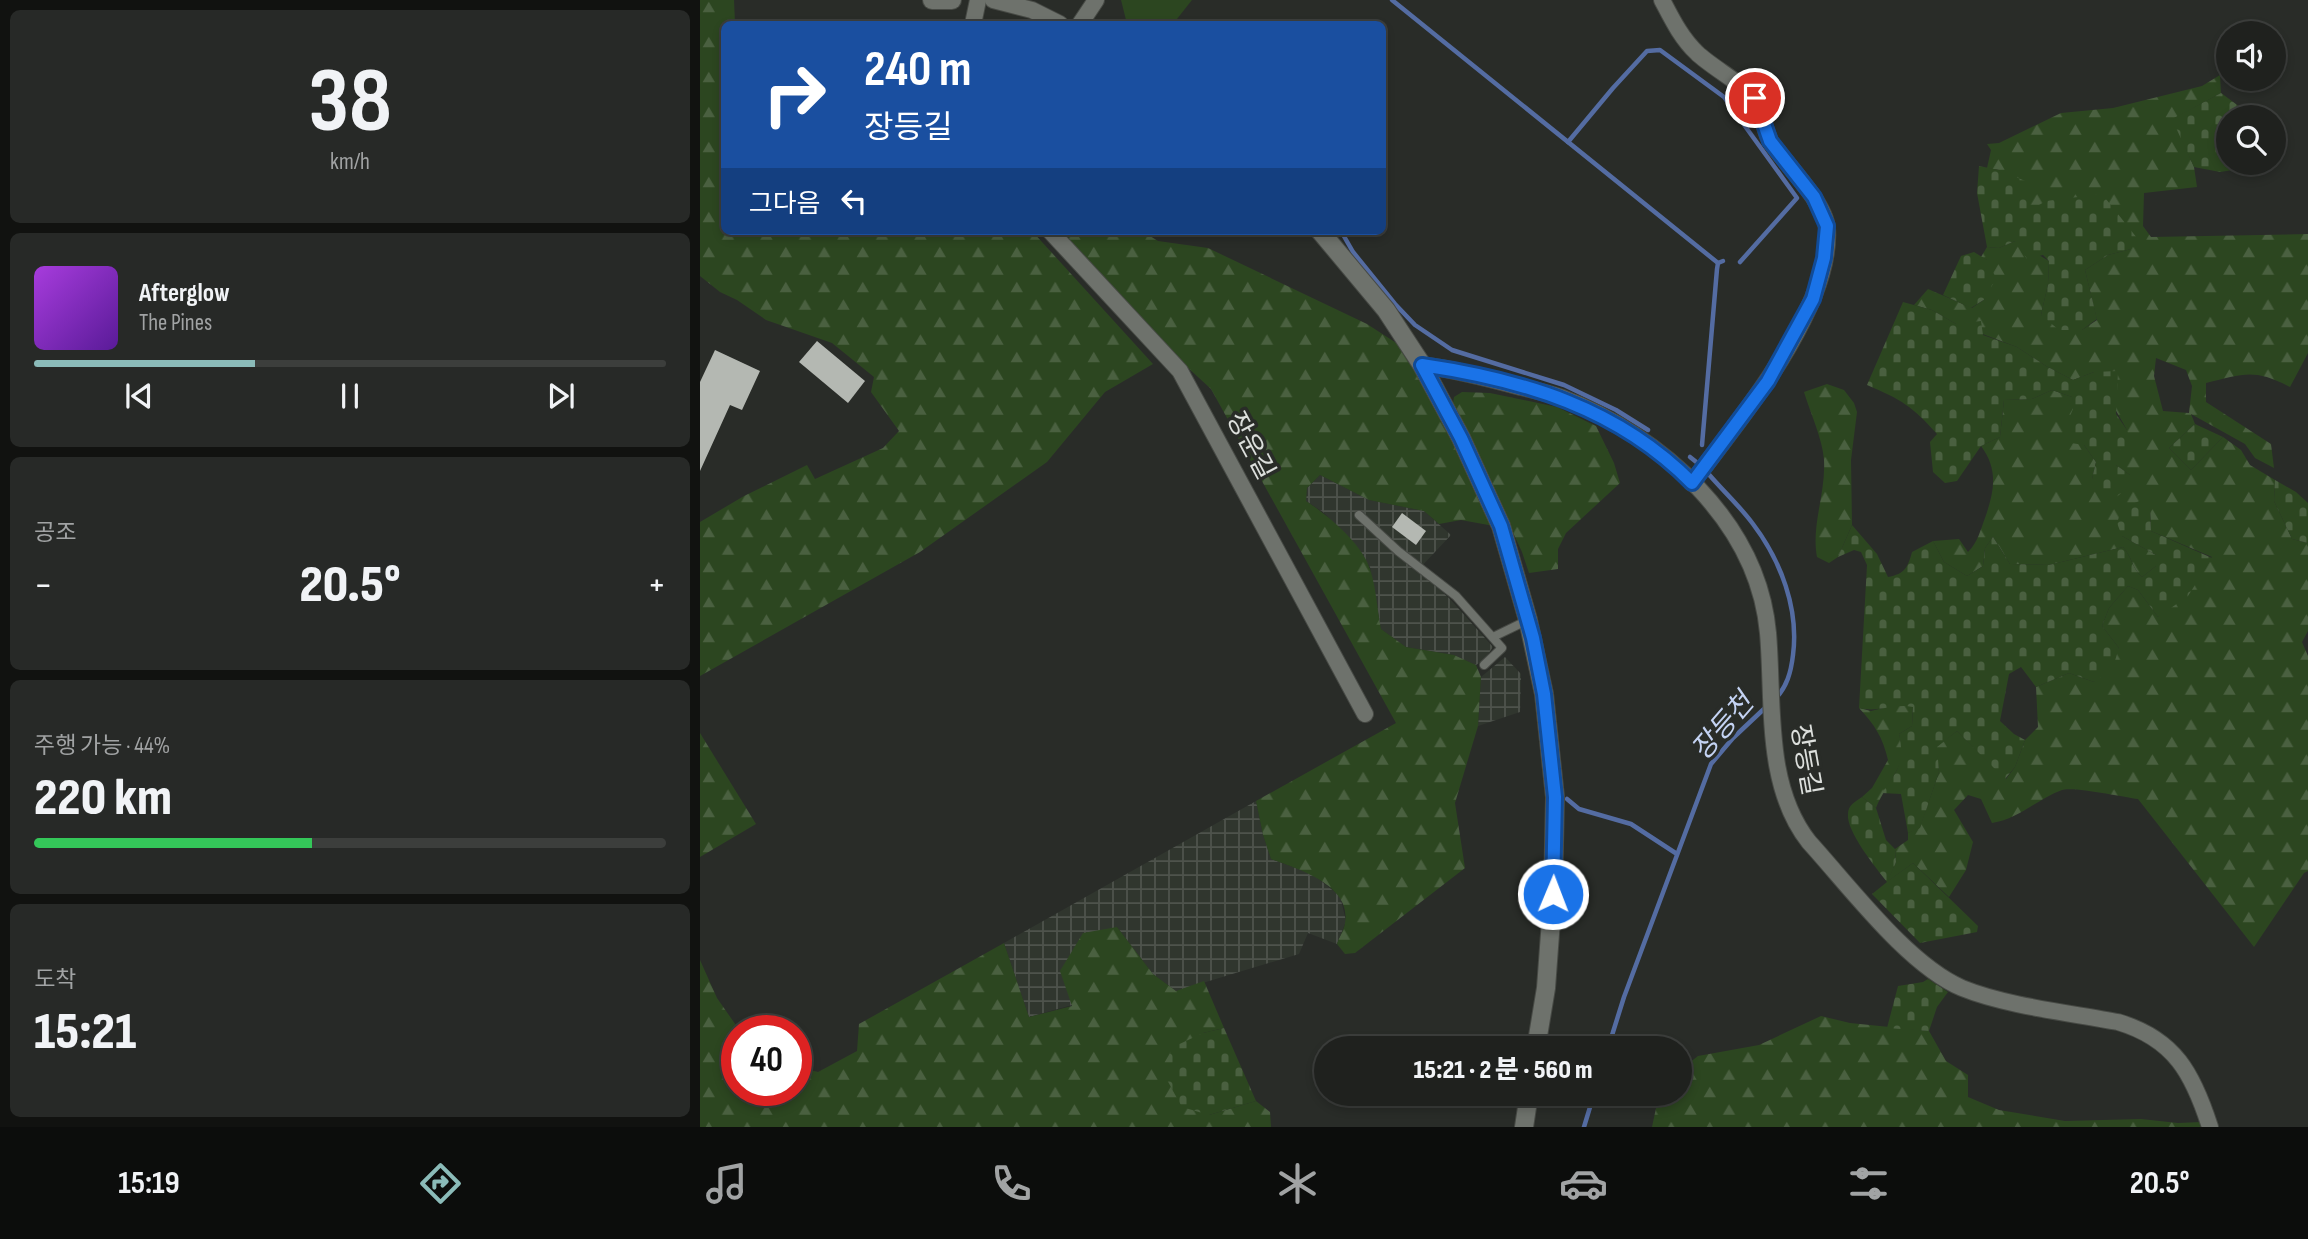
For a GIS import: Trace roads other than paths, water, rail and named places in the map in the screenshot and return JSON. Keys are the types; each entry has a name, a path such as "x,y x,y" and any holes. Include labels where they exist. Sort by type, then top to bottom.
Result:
{"street":[{"path":"932,0 952,0"},
{"path":"974,21 978,0"},
{"path":"993,0 1032,9 1054,21"},
{"path":"1082,21 1096,0"},
{"path":"1662,0 1681,36 1698,54 1755,98 1770,141 1814,197 1827,226 1824,258 1813,299 1768,381 1699,473"},
{"name":"장운길","path":"1054,235 1180,371 1365,714"},
{"path":"1323,235 1386,310 1422,365 1461,438 1501,526 1528,620 1544,694 1555,797 1553,894 1547,974 1538,1036"},
{"name":"장등길","path":"1422,365 1465,372 1561,397 1614,424 1671,461 1699,473 1720,514 1751,564 1762,593 1768,631 1773,729 1782,794 1798,828 1900,943 1932,971 1962,988 2010,1001 2118,1022 2150,1034 2171,1050 2192,1079 2210,1127"},
{"path":"1524,1127 1527,1106"}],"lane":[{"path":"1359,515 1398,551 1456,596 1493,637 1502,648 1485,665"},
{"path":"1493,637 1528,620"}],"waterway":[{"path":"1392,0 1718,263"},
{"path":"1568,142 1647,51 1660,50 1724,97 1797,198 1740,262"},
{"name":"장등천","path":"1343,235 1353,252 1395,304 1415,325 1452,350 1564,385 1616,410 1648,430"},
{"path":"1702,445 1717,269 1718,263 1723,261"},
{"name":"장등천","path":"1690,457 1700,465"},
{"name":"장등천","path":"1706,471 1742,510 1763,538 1786,586 1793,620 1793,655 1788,679 1775,699"},
{"name":"장등천","path":"1612,1036 1711,764 1733,738 1766,707"},
{"path":"1567,799 1579,809 1631,824 1677,854"},
{"name":"장등천","path":"1584,1127 1590,1106"}]}
